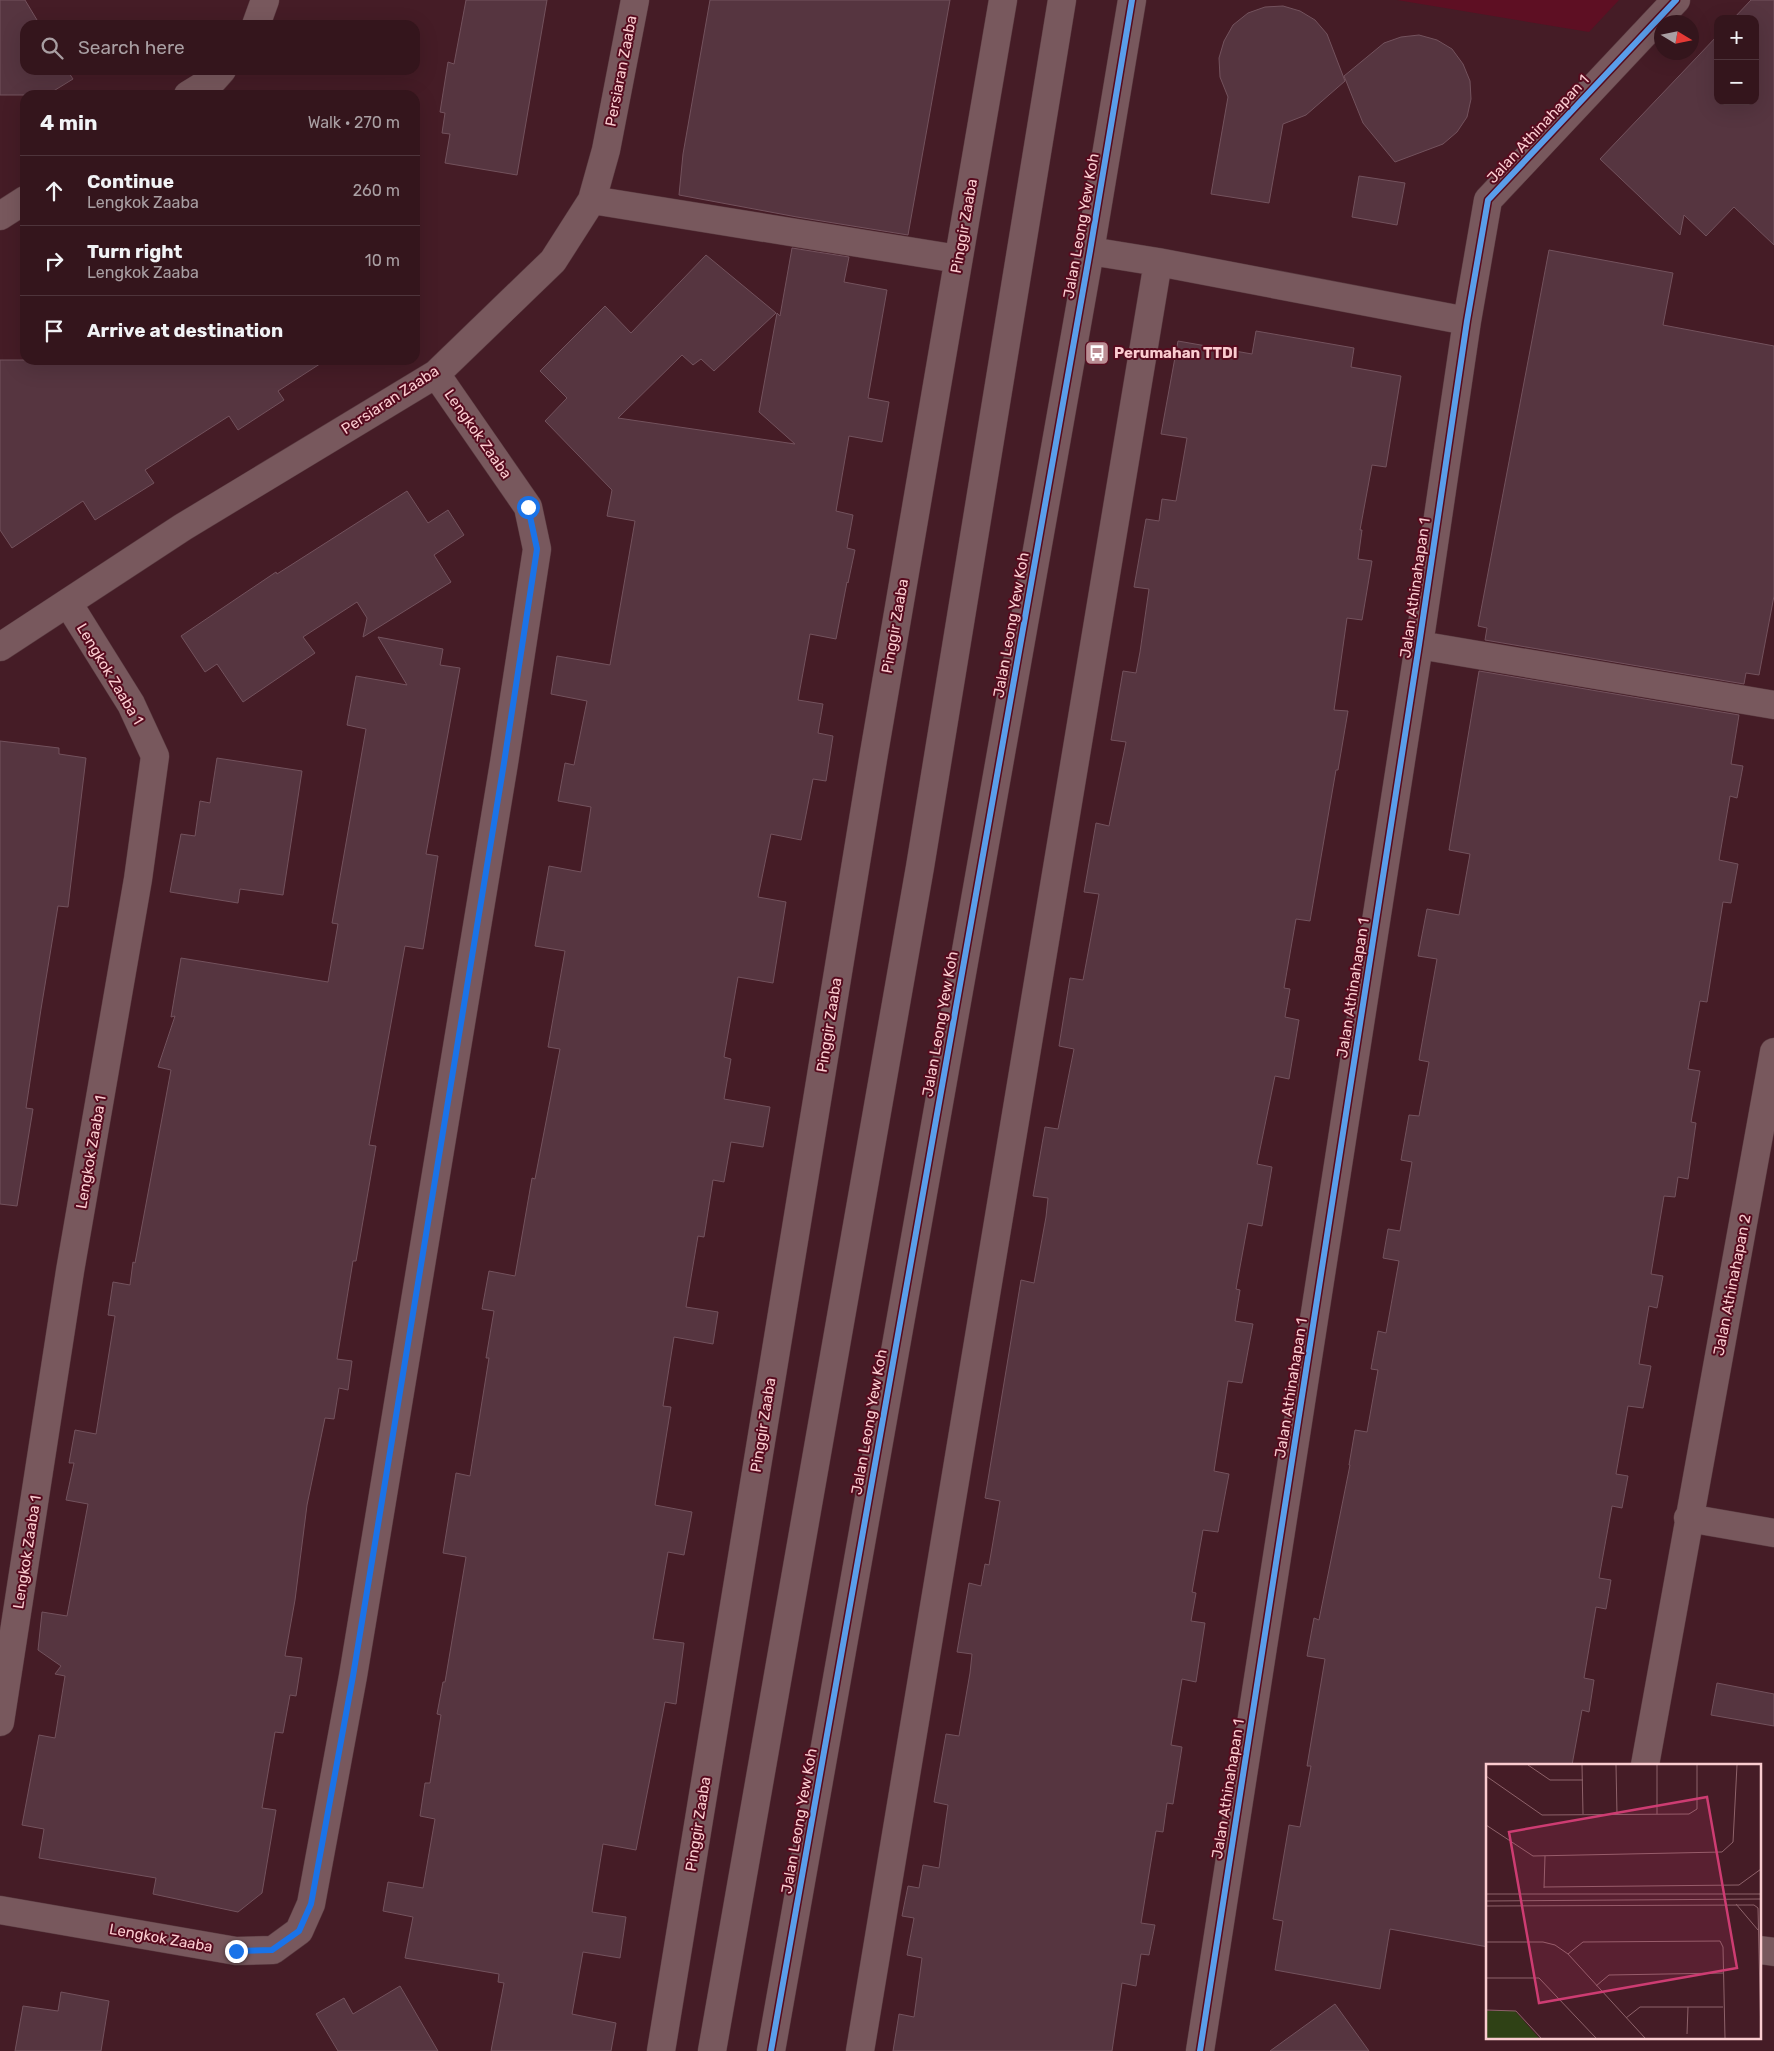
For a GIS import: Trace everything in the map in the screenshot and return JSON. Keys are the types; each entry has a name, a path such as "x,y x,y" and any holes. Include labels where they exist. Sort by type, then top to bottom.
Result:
{"street":[{"path":"258,20 265,0"},
{"name":"Persiaran Zaaba","path":"0,647 183,528 436,374 553,262 592,200 606,150 635,0"},
{"name":"Pinggir Zaaba","path":"660,2051 873,759 1003,0"},
{"path":"712,2051 920,866 1062,0"},
{"name":"Jalan Leong Yew Koh","path":"770,2051 1090,251 1132,0"},
{"name":"Jalan Athinahapan 1","path":"1200,2051 1419,645 1467,320 1488,200 1676,0"},
{"path":"196,90 218,75"},
{"path":"592,200 958,259"},
{"path":"0,216 20,203"},
{"path":"1090,251 1467,320"},
{"path":"860,2051 1158,262"},
{"name":"Lengkok Zaaba","path":"0,1910 236,1951 272,1950 299,1931 311,1904 355,1666 504,763 537,549 528,507 436,374"},
{"name":"Lengkok Zaaba 1","path":"0,1722 69,1281 138,879 155,756 131,704 68,603"},
{"path":"1419,645 1774,705"},
{"name":"Jalan Athinahapan 2","path":"1645,1764 1688,1518 1769,1116 1774,1052"},
{"path":"1688,1518 1774,1532"}],"shaded area":[{"path":"1397,0 1619,0 1589,32"}],"building":[{"path":"0,0 25,0 37,20 20,20 20,75 70,75 73,79 55,90 20,90 20,95 0,95"},
{"path":"466,0 547,0 517,175 445,163 450,134 442,133 445,113 440,112 448,62 454,64"},
{"path":"710,0 950,0 908,235 679,195 683,154"},
{"path":"1751,0 1774,0 1774,245 1734,207 1706,236 1684,215 1680,235 1600,159 1694,60 1699,60 1699,55 1714,39 1714,105 1759,105 1759,15 1737,15"},
{"path":"1283,6 1300,11 1315,20 1327,34 1345,81 1306,115 1283,124 1269,203 1211,194 1228,97 1220,77 1219,58 1224,41 1233,25 1248,13 1265,7"},
{"path":"1419,35 1437,40 1452,49 1463,64 1470,81 1471,99 1467,117 1457,132 1443,144 1395,162 1363,123 1344,76 1384,43 1401,37"},
{"path":"1359,176 1405,183 1397,225 1352,217"},
{"path":"792,248 849,257 844,282 887,290 868,398 889,402 882,442 849,436 836,511 853,515 847,548 855,550 836,639 810,634 798,700 823,704 818,733 833,736 826,781 813,779 801,840 771,834 758,897 786,902 773,983 738,977 724,1057 731,1059 724,1099 770,1107 763,1147 731,1142 724,1182 713,1180 704,1237 698,1236 686,1307 718,1312 713,1344 674,1337 663,1406 671,1407 655,1505 692,1512 684,1555 668,1552 653,1639 684,1643 676,1704 665,1702 636,1850 603,1844 592,1912 626,1917 620,1958 583,1952 572,2014 616,2023 611,2051 491,2051 504,1983 498,1982 499,1974 405,1958 413,1917 383,1911 388,1882 423,1888 435,1819 420,1816 425,1783 430,1783 441,1715 437,1714 443,1682 445,1682 466,1557 443,1553 456,1473 470,1476 489,1358 486,1358 494,1311 482,1309 489,1271 515,1276 532,1178 535,1179 560,1049 548,1047 565,951 535,946 549,866 581,872 591,807 558,801 565,763 574,765 587,701 551,694 557,656 610,665 635,521 607,516 612,490 545,421 567,398 540,371 605,306 631,333 706,255 776,313 714,371 701,359 693,365 682,355 618,418 795,444 759,412 777,313 780,316"},
{"path":"1549,250 1673,273 1663,325 1774,346 1774,596 1759,675 1746,673 1744,684 1485,640 1487,628 1478,626"},
{"path":"1256,331 1354,348 1351,367 1401,376 1386,467 1372,465 1360,530 1362,530 1358,559 1372,561 1362,620 1347,618 1334,710 1348,711 1310,921 1296,919 1284,988 1290,989 1285,1017 1299,1020 1289,1079 1275,1076 1257,1164 1272,1167 1262,1226 1248,1223 1236,1289 1240,1290 1235,1321 1253,1324 1242,1383 1228,1381 1214,1471 1229,1474 1218,1532 1203,1530 1192,1592 1196,1593 1191,1621 1205,1623 1196,1682 1182,1679 1171,1745 1182,1747 1173,1804 1167,1803 1163,1832 1156,1831 1141,1923 1155,1925 1149,1955 1141,1954 1136,1986 1122,1983 1112,2051 893,2051 899,2014 914,2017 922,1958 907,1955 914,1918 902,1916 908,1886 919,1888 923,1865 939,1868 948,1805 934,1802 946,1734 959,1736 972,1654 957,1652 969,1583 981,1586 985,1564 989,1565 1000,1501 985,1498 1021,1280 1034,1283 1046,1217 1048,1198 1033,1196 1045,1127 1058,1129 1074,1049 1059,1046 1070,978 1083,980 1099,894 1084,892 1096,823 1109,826 1126,742 1111,740 1123,671 1136,673 1140,652 1149,589 1134,587 1146,519 1159,521 1162,499 1176,501 1187,438 1161,434 1178,341 1252,354"},
{"path":"0,360 20,360 20,365 318,365 278,391 284,400 238,430 229,416 145,470 154,483 95,520 83,501 12,548 0,530"},
{"path":"407,491 428,523 448,510 464,535 434,555 451,582 363,637 367,618 357,602 303,637 315,653 243,702 217,664 205,672 181,636 276,572 277,574"},
{"path":"378,637 443,649 440,665 460,668 426,854 438,856 423,949 405,946 369,1145 376,1146 356,1261 353,1261 337,1359 352,1361 348,1390 339,1388 334,1419 325,1418 307,1505 295,1600 285,1656 302,1658 296,1696 290,1695 283,1733 275,1732 262,1808 276,1810 262,1893 238,1912 153,1894 156,1878 39,1858 44,1829 22,1825 39,1735 55,1738 65,1676 55,1674 61,1666 38,1650 42,1612 67,1616 88,1504 66,1500 74,1463 69,1463 75,1430 96,1434 115,1316 108,1315 113,1282 130,1285 133,1262 135,1263 171,1070 158,1067 175,1016 171,1017 181,958 328,982 338,924 332,923 366,729 347,725 356,676 407,685"},
{"path":"1479,671 1739,715 1731,764 1743,766 1737,798 1730,796 1719,860 1738,864 1731,903 1723,902 1707,1002 1700,1001 1688,1069 1700,1071 1691,1122 1696,1123 1688,1179 1678,1177 1675,1197 1664,1196 1651,1274 1663,1276 1657,1308 1649,1306 1639,1364 1651,1366 1643,1408 1628,1406 1616,1474 1628,1476 1622,1508 1612,1506 1599,1578 1611,1580 1606,1609 1596,1607 1584,1678 1594,1680 1589,1712 1582,1710 1572,1764 1486,1764 1486,1947 1390,1929 1380,1989 1275,1970 1283,1921 1273,1919 1289,1825 1300,1827 1311,1766 1307,1766 1325,1659 1307,1656 1314,1618 1319,1620 1350,1465 1355,1430 1367,1432 1378,1370 1371,1369 1378,1331 1386,1333 1399,1261 1383,1258 1388,1229 1400,1231 1412,1162 1401,1160 1409,1115 1419,1116 1429,1062 1419,1060 1437,959 1418,956 1427,909 1459,915 1470,854 1449,850"},
{"path":"0,741 59,748 59,754 86,758 68,907 58,906 41,1009 26,1108 33,1109 17,1206 0,1204"},
{"path":"217,758 302,771 283,895 240,889 238,903 170,892 181,834 195,836 200,801 210,803"},
{"path":"1717,1683 1774,1694 1774,1726 1711,1715"},
{"path":"400,1986 438,2051 338,2051 316,2014 344,1998 353,2014"},
{"path":"61,1992 109,2001 101,2051 15,2051 23,2006 58,2011"},
{"path":"1335,2004 1369,2051 1270,2051"}],"cycle path":[{"path":"771,2051 1090,251 1132,0"},
{"path":"1200,2051 1419,645 1467,321 1488,200 1676,0"}],"place":[{"name":"Perumahan TTDI","path":"1097,353"}],"route":[{"path":"236,1951 272,1950 299,1931 311,1904 353,1676 504,763 537,549 528,507"}]}
